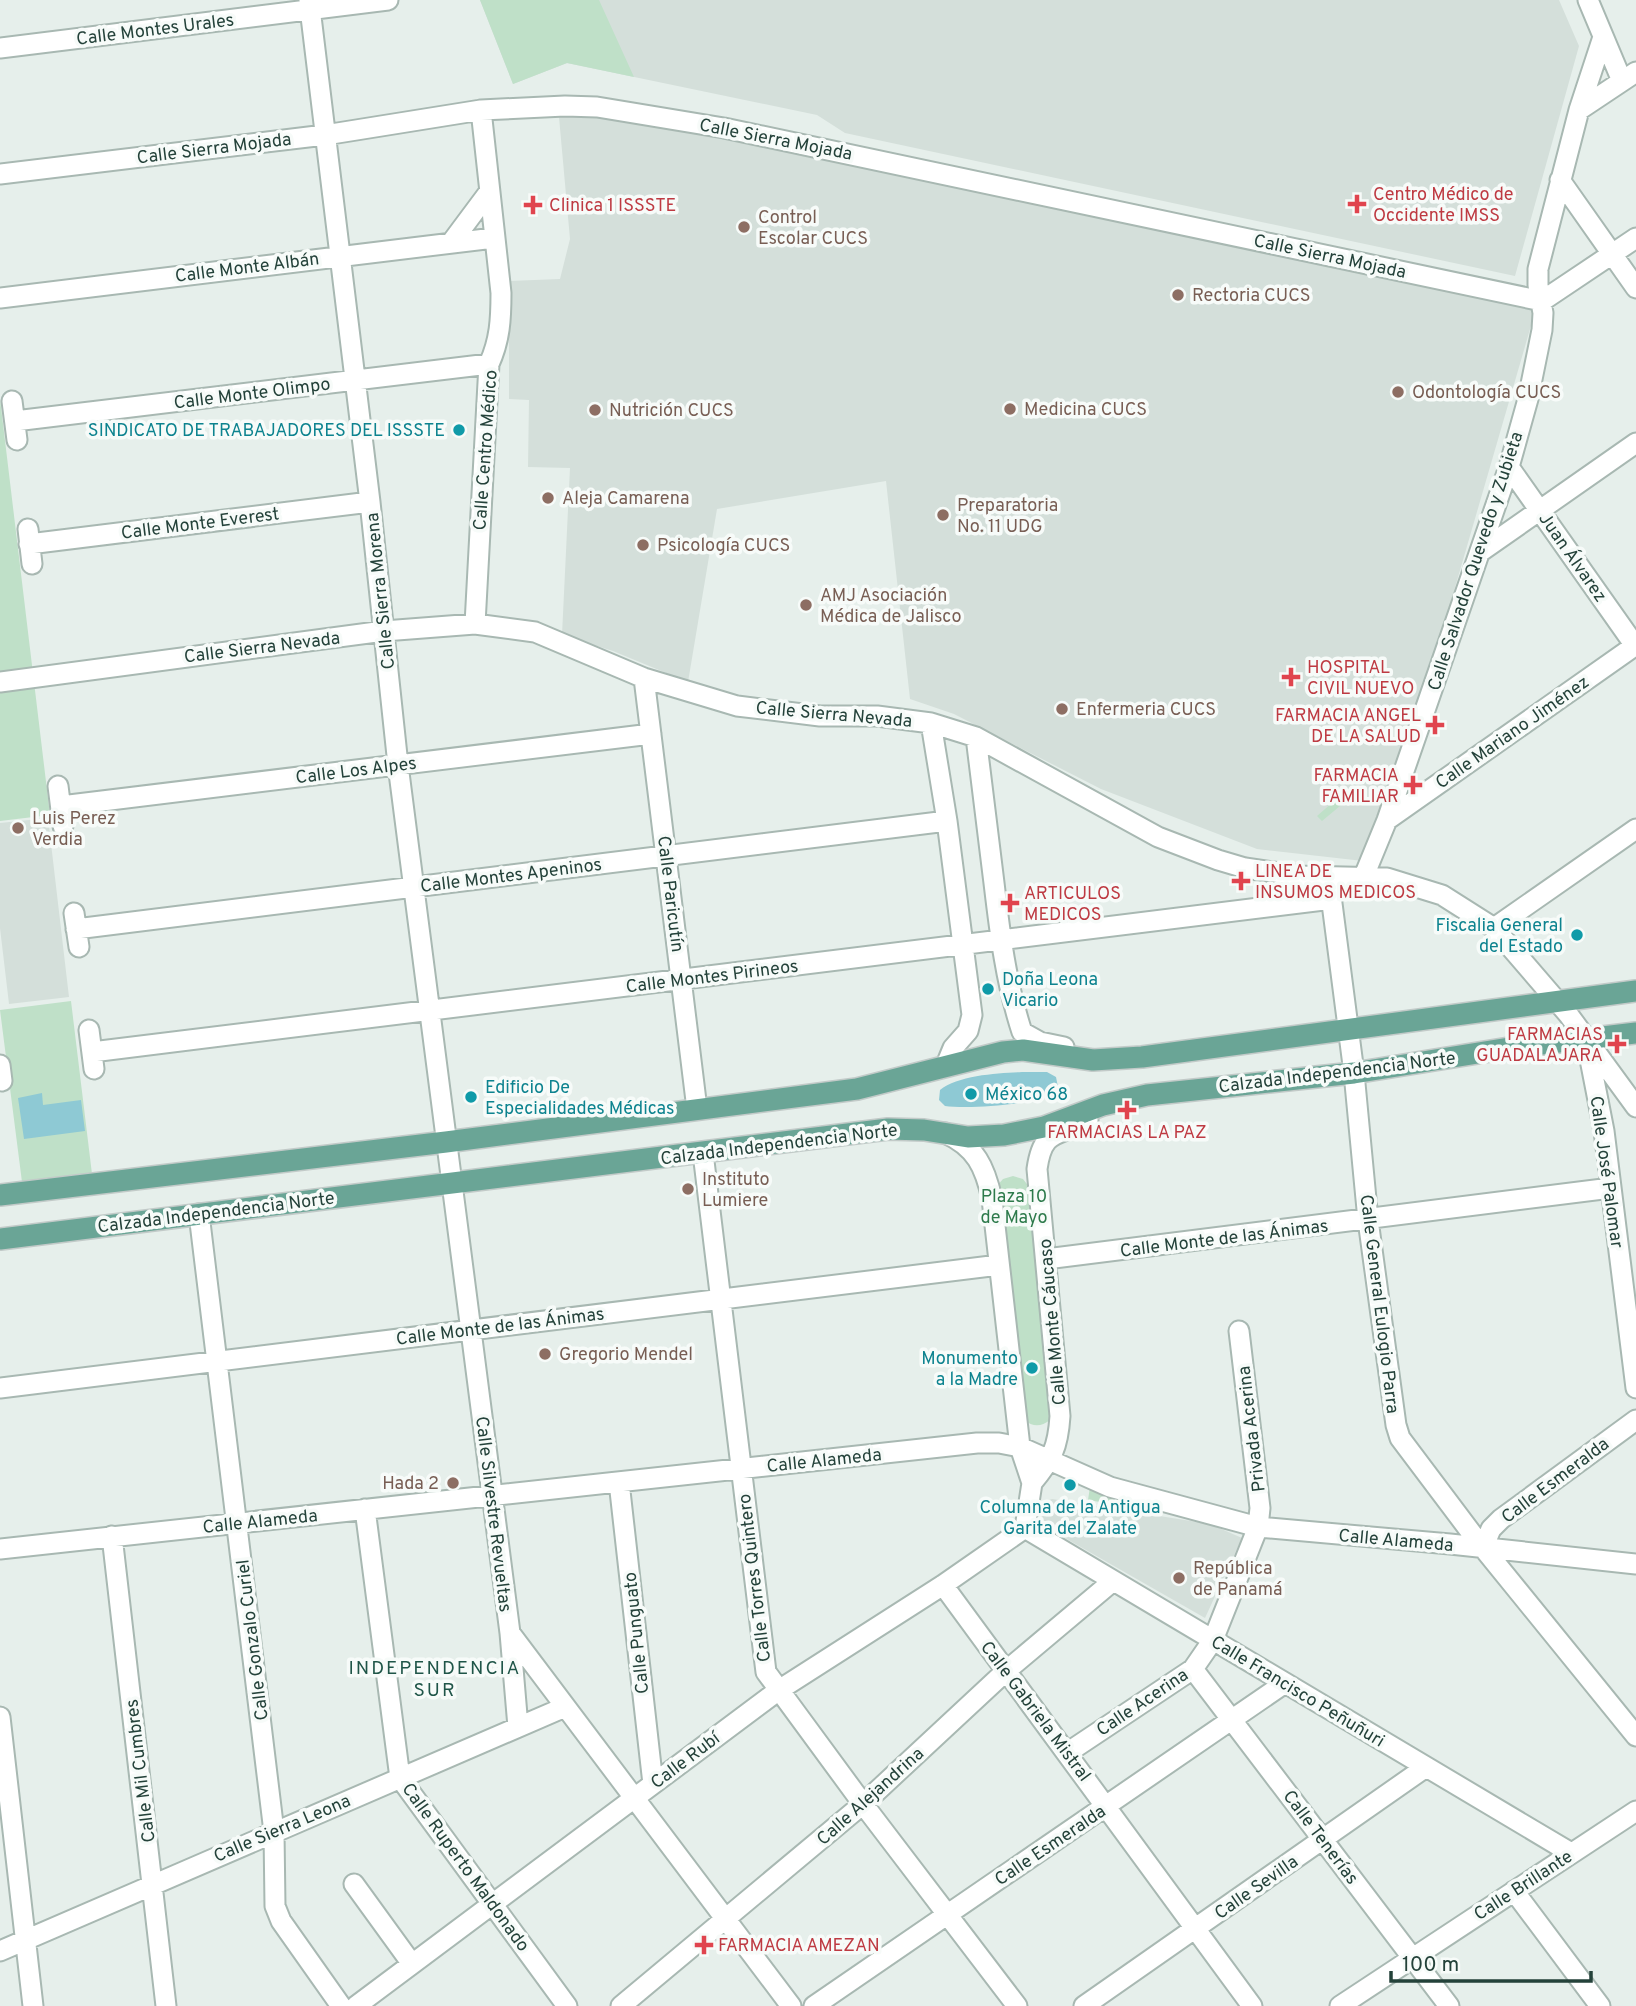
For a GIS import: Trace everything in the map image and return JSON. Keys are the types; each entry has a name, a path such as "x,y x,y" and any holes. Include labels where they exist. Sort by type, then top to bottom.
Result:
{"main road":[{"path":"0,1195 446,1142 857,1089 1003,1052 1023,1050 1093,1060 1142,1057 1636,991"},
{"name":"Calzada Independencia Norte","path":"0,1239 888,1129 942,1132 968,1137 1004,1135 1044,1128 1103,1105 1147,1095 1354,1073 1509,1048 1636,1033"}],"street":[{"name":"Calle Montes Urales","path":"0,47 310,5 388,0"},
{"path":"1579,110 1629,77 1603,37 1588,0"},
{"name":"Calle Sierra Morena","path":"310,5 356,380 398,765 451,1182"},
{"name":"Calle Salvador Quevedo y Zubieta","path":"1364,876 1387,820 1509,467 1528,399 1542,330 1538,270 1579,110 1603,37"},
{"name":"Calle Sierra Mojada","path":"0,174 325,135 481,110 597,107 724,128 1542,301"},
{"name":"Calle Centro Médico","path":"475,624 489,364 498,343 501,323 501,293 481,110"},
{"path":"1560,180 1636,288"},
{"path":"451,243 489,192"},
{"name":"Calle Monte Albán","path":"1,304 340,255 494,238"},
{"path":"1542,301 1636,239"},
{"name":"Calle Monte Olimpo","path":"12,401 16,431 356,380 489,364"},
{"path":"1480,552 1636,443"},
{"name":"Juan Álvarez","path":"1509,467 1636,646"},
{"name":"Calle Monte Everest","path":"30,546 370,502"},
{"name":"Calle Sierra Nevada","path":"0,682 384,631 475,624 534,632 644,678 737,706 820,716 877,716 931,723 976,737 1121,819 1185,848 1245,867 1302,876 1364,876 1408,883 1442,895 1494,928 1558,1002 1636,1108"},
{"name":"Calle Mariano Jiménez","path":"1387,820 1636,646"},
{"name":"Calle Paricutín","path":"644,678 697,1109"},
{"path":"931,723 947,821 972,1015 968,1031 953,1048 946,1065"},
{"name":"Calle Los Alpes","path":"61,806 651,734"},
{"path":"976,737 1007,983 1022,1032 1040,1042 1079,1049 1093,1060"},
{"path":"58,786 63,826"},
{"name":"Calle Montes Apeninos","path":"76,929 947,821"},
{"path":"1494,928 1636,829"},
{"name":"Calle General Eulogio Parra","path":"1329,876 1354,1073 1368,1220 1395,1425 1400,1437 1483,1548 1636,1736"},
{"name":"Calle Montes Pirineos","path":"89,1030 93,1061 430,1011 1332,899"},
{"name":"Calle José Palomar","path":"1587,1039 1604,1131 1636,1388"},
{"name":"Calle Monte Cáucaso","path":"1032,1483 1051,1460 1058,1440 1060,1416 1037,1169 1040,1148 1051,1136 1086,1122 1103,1105"},
{"path":"1604,1131 1612,1114 1620,1109 1636,1108"},
{"path":"942,1132 961,1141 980,1161 992,1199 1020,1447 1032,1483 1025,1528"},
{"name":"Calle Torres Quintero","path":"703,1153 765,1672 1017,2006"},
{"name":"Calle Silvestre Revueltas","path":"451,1182 510,1633 791,2006"},
{"name":"Calle Monte de las Ánimas","path":"1046,1259 1611,1188"},
{"name":"Calle Gonzalo Curiel","path":"199,1214 274,1832 277,1914 341,2006"},
{"name":"Calle Monte de las Ánimas","path":"0,1388 999,1265"},
{"name":"Privada Acerina","path":"1239,1331 1259,1489 1258,1527"},
{"name":"Calle Esmeralda","path":"1483,1548 1491,1529 1501,1519 1636,1420"},
{"name":"Calle Alameda","path":"0,1549 977,1443 999,1443 1020,1447 1110,1487 1258,1527 1636,1564"},
{"name":"Calle Punguato","path":"620,1482 653,1784"},
{"name":"Calle Ruperto Maldonado","path":"365,1509 400,1777 567,2006"},
{"name":"Calle Acerina","path":"1067,1753 1193,1669 1213,1640 1258,1527"},
{"name":"Calle Rubí","path":"356,2006 779,1690 943,1586 1025,1528"},
{"name":"Calle Francisco Peñuñuri","path":"1025,1528 1571,1853"},
{"name":"Calle Mil Cumbres","path":"112,1536 166,2006"},
{"name":"Calle Alejandrina","path":"621,2006 863,1804 1006,1671 1113,1580"},
{"name":"Calle Gabriela Mistral","path":"943,1586 1252,2006"},
{"path":"510,1633 518,1727"},
{"name":"Calle Tenerías","path":"1193,1669 1449,2006"},
{"name":"Calle Esmeralda","path":"814,2006 1285,1683"},
{"name":"Calle Sierra Leona","path":"0,1951 565,1707"},
{"path":"0,1717 33,2006"},
{"name":"Calle Sevilla","path":"1084,2006 1324,1841 1426,1767"},
{"name":"Calle Brillante","path":"1340,2006 1636,1811"},
{"path":"354,1884 412,1964"},
{"path":"1514,1891 1600,2006"}],"shaded area":[{"name":"Centro Médico de Occidente IMSS","path":"480,0 1559,0 1579,46 1515,276 845,133 817,115 567,63 513,84"},
{"path":"591,102 1537,305 1445,622 1363,861 1257,849 1101,789 954,714 910,699 886,481 717,509 688,682 613,651 562,635 570,468 528,467 529,400 509,399 509,281 560,279 570,239 558,106"},
{"path":"48,818 69,997 9,1004 0,928 0,823"},
{"name":"República de Panamá","path":"1052,1499 1210,1524 1242,1538 1205,1618 1044,1526 1039,1510 1044,1502"}],"green space":[{"path":"480,0 599,0 634,77 567,63 513,84"},
{"path":"0,399 50,815 0,821"},
{"path":"1341,795 1346,801 1322,821 1317,816"},
{"path":"71,1001 92,1174 22,1182 0,1010"},
{"name":"Plaza 10 de Mayo","path":"1013,1176 1023,1179 1030,1188 1055,1408 1050,1420 1037,1425 1024,1420 996,1187 1003,1179"},
{"path":"1090,1487 1196,1518 1088,1500"}],"water":[{"path":"1022,1072 1047,1072 1056,1077 1058,1087 1038,1098 1005,1105 956,1107 945,1106 939,1100 940,1090 957,1081"},
{"path":"42,1093 43,1105 81,1100 85,1131 24,1139 18,1098"}],"place":[{"name":"Centro Médico de Occidente IMSS","path":"1357,204"},
{"name":"Clinica 1 ISSSTE","path":"533,205"},
{"name":"Control Escolar CUCS","path":"744,227"},
{"name":"Rectoria CUCS","path":"1178,295"},
{"name":"Odontología CUCS","path":"1398,392"},
{"name":"Medicina CUCS","path":"1010,409"},
{"name":"Nutrición CUCS","path":"595,410"},
{"name":"SINDICATO DE TRABAJADORES DEL ISSSTE","path":"459,430"},
{"name":"Aleja Camarena","path":"548,498"},
{"name":"Preparatoria No. 11 UDG","path":"943,515"},
{"name":"Psicología CUCS","path":"643,545"},
{"name":"AMJ Asociación Médica de Jalisco","path":"806,605"},
{"name":"HOSPITAL CIVIL NUEVO","path":"1291,677"},
{"name":"Enfermeria CUCS","path":"1062,709"},
{"name":"FARMACIA ANGEL DE LA SALUD","path":"1435,725"},
{"name":"FARMACIA FAMILIAR","path":"1413,785"},
{"name":"Luis Perez Verdia","path":"18,828"},
{"name":"LINEA DE INSUMOS MEDICOS","path":"1241,881"},
{"name":"ARTICULOS MEDICOS","path":"1010,903"},
{"name":"Fiscalia General del Estado","path":"1577,935"},
{"name":"Doña Leona Vicario","path":"988,989"},
{"name":"FARMACIAS GUADALAJARA","path":"1617,1044"},
{"name":"México 68","path":"971,1094"},
{"name":"Edificio De Especialidades Médicas","path":"471,1097"},
{"name":"FARMACIAS LA PAZ","path":"1127,1110"},
{"name":"Instituto Lumiere","path":"688,1189"},
{"name":"Gregorio Mendel","path":"545,1354"},
{"name":"Monumento a la Madre","path":"1032,1368"},
{"name":"Hada 2","path":"453,1483"},
{"name":"Columna de la Antigua Garita del Zalate","path":"1070,1485"},
{"name":"República de Panamá","path":"1179,1578"},
{"name":"FARMACIA AMEZAN","path":"704,1945"}],"district":[{"name":"INDEPENDENCIA SUR","path":"435,1678"}]}
